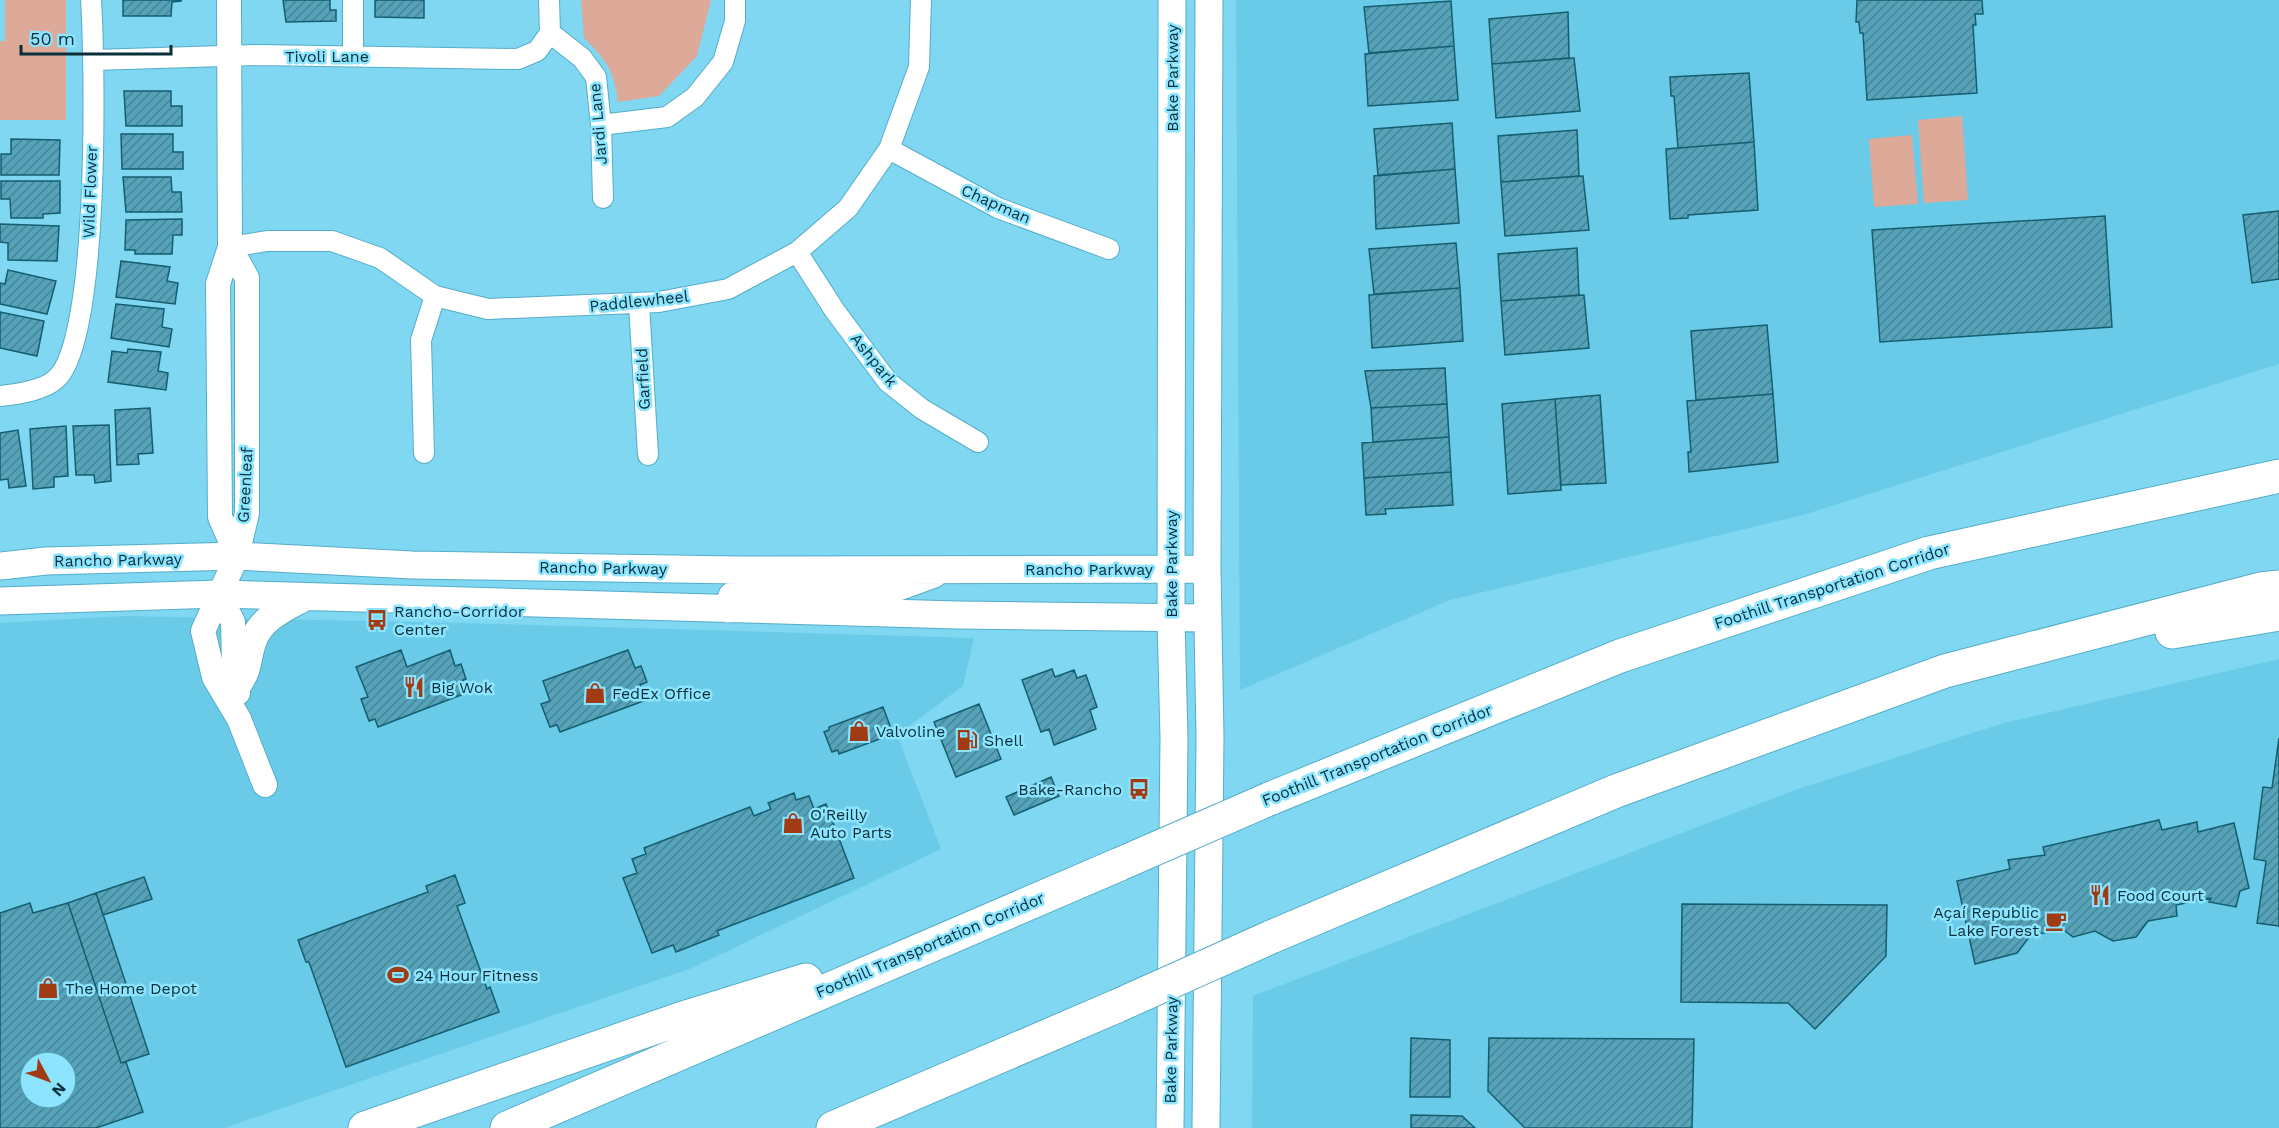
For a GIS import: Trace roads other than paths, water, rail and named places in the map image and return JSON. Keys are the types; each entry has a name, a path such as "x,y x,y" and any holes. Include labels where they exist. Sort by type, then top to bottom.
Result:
{"highway":[{"path":"1929,553 2279,458"},
{"name":"Foothill Transportation Corridor","path":"507,1128 1269,799 1620,656 1929,553 2279,476"},
{"path":"833,1128 1616,791 1945,671 2279,587"},
{"path":"1945,671 2279,614"},
{"path":"364,1128 792,982 870,971"},
{"path":"882,1128 1117,1006"}],"main road":[{"name":"Bake Parkway","path":"1170,1128 1174,738 1171,619 1172,0"},
{"path":"1206,1128 1210,737 1207,618 1209,0"},
{"name":"Rancho Parkway","path":"0,566 46,561 237,556 412,565 739,570 1207,569"},
{"path":"728,609 732,596 755,591 887,591 952,568"},
{"path":"0,601 219,594 728,609 1207,618"},
{"path":"238,685 248,669 252,642 260,626 268,618 305,597"}],"street":[{"name":"Wild Flower","path":"0,396 22,394 57,379 72,351 87,281 94,60 91,0"},
{"name":"Greenleaf","path":"229,0 230,247 218,284 220,517 237,556"},
{"path":"353,0 353,56"},
{"path":"549,0 550,33"},
{"path":"601,125 667,117 695,97 723,62 735,21 735,0"},
{"name":"Paddlewheel","path":"230,247 267,241 332,241 380,258 435,296 488,309 639,304 728,289 796,252 848,208 889,149 919,67 921,0"},
{"name":"Tivoli Lane","path":"94,60 230,56 518,58 537,51 550,33"},
{"name":"Jardi Lane","path":"550,33 582,58 596,77 601,125 603,198"},
{"name":"Chapman","path":"889,149 998,208 1109,249"},
{"name":"Ashpark","path":"796,252 835,311 888,382 922,409 978,442"},
{"path":"424,453 421,340 435,296"},
{"name":"Garfield","path":"639,304 648,455"},
{"path":"237,556 203,631 214,677 239,719 265,785"},
{"path":"219,594 233,622 239,719"}],"place":[{"name":"Rancho-Corridor Center","path":"377,620"},
{"name":"Big Wok","path":"414,687"},
{"name":"FedEx Office","path":"595,693"},
{"name":"Valvoline","path":"859,731"},
{"name":"Shell","path":"967,740"},
{"name":"Bake-Rancho","path":"1139,789"},
{"name":"O'Reilly Auto Parts","path":"793,823"},
{"name":"Food Court","path":"2100,895"},
{"name":"Açaí Republic Lake Forest","path":"2056,921"},
{"name":"24 Hour Fitness","path":"398,975"},
{"name":"The Home Depot","path":"48,988"}]}
